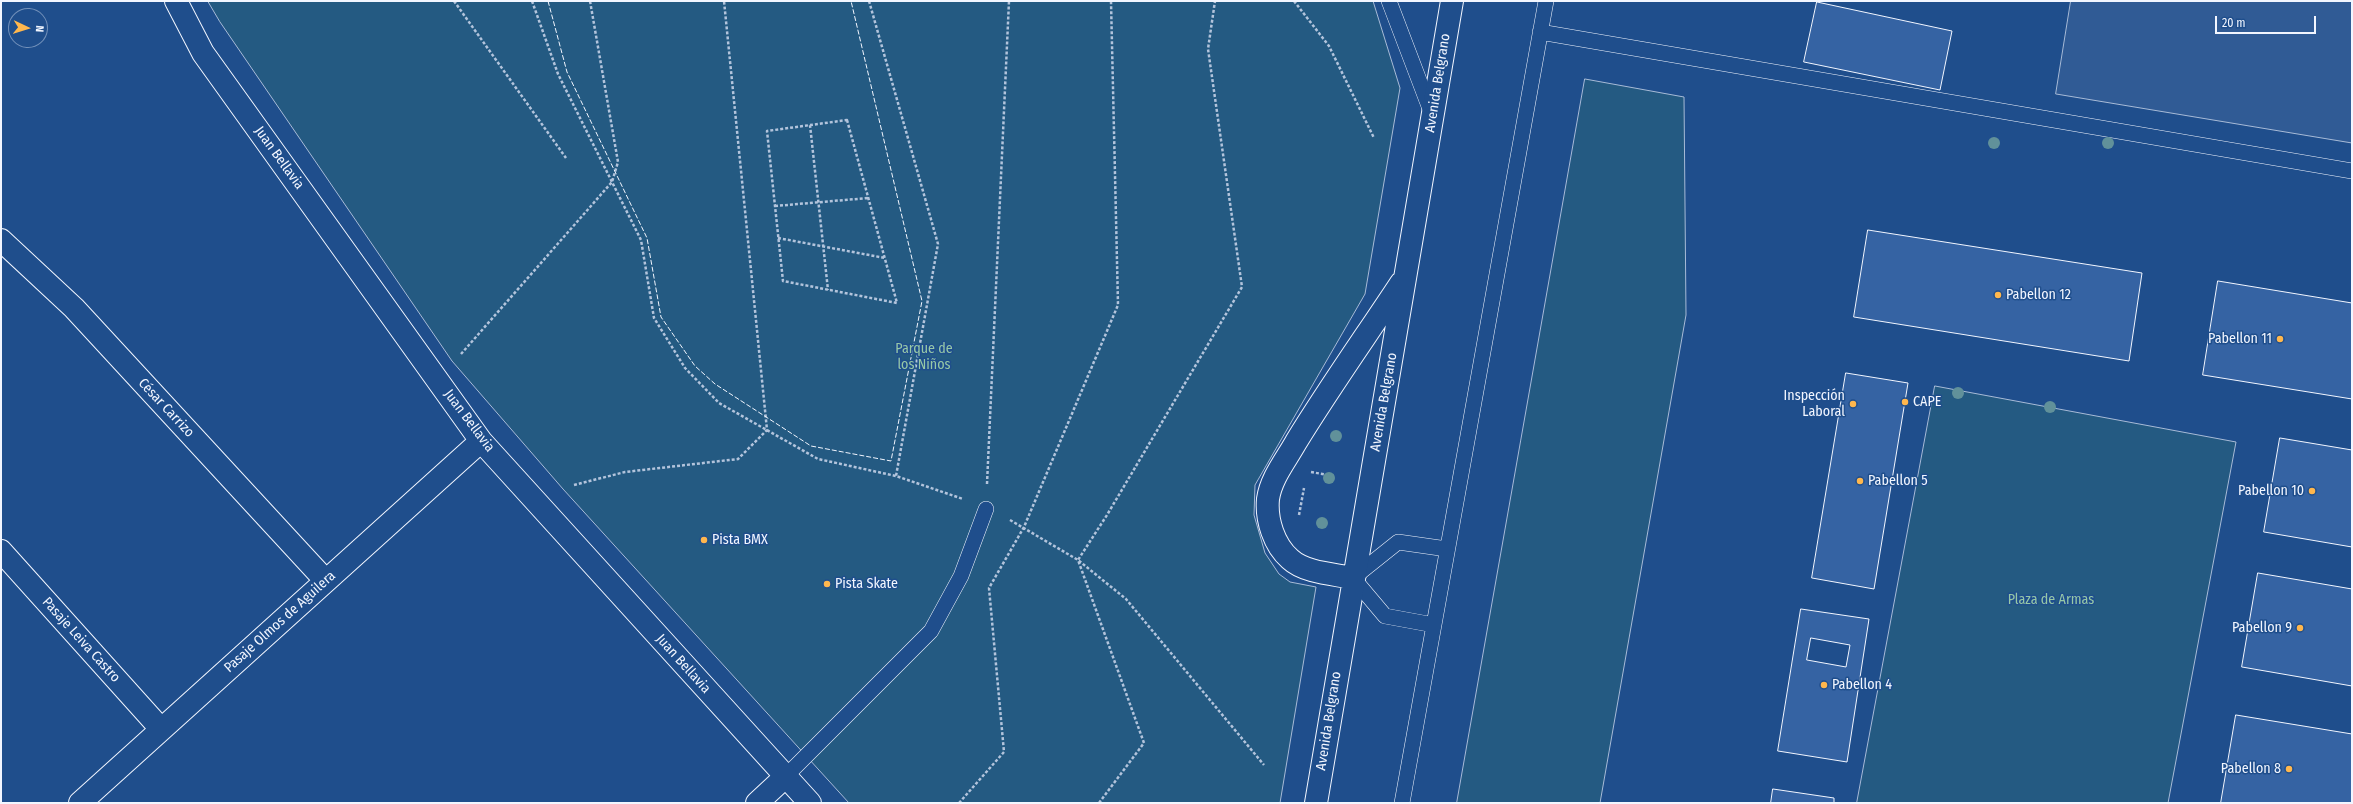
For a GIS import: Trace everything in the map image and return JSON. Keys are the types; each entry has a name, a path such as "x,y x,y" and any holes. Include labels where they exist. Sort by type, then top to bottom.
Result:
{"street":[{"name":"Juan Bellavia","path":"176,1 203,53 481,440 810,803"},
{"name":"Avenida Belgrano","path":"1316,803 1452,1"},
{"name":"César Carrizo","path":"1,240 74,308 326,581"},
{"path":"1353,578 1308,569 1290,560 1274,536 1268,520 1268,499 1274,478 1320,404 1406,275"},
{"name":"Pasaje Olmos de Aguilera","path":"80,803 481,440"},
{"name":"Pasaje Leiva Castro","path":"1,551 161,729"},
{"path":"757,803 785,777"}],"lane":[{"path":"1390,1 1433,116"},
{"path":"1402,803 1546,1"},
{"path":"1540,32 2352,171"},
{"path":"785,777 931,631 961,576 986,509"},
{"path":"1434,625 1385,616 1353,578 1398,542 1447,549"}],"path":[{"path":"454,1 566,158"},
{"path":"532,1 558,74 641,240 654,318 685,368 719,403 818,459 896,476 940,490 1024,527 1078,560 1126,599 1264,765"},
{"path":"461,354 612,182 618,162 590,1"},
{"path":"574,485 625,472 738,460 767,430 724,1"},
{"path":"869,1 938,244 896,476"},
{"path":"986,509 1009,1"},
{"path":"959,803 1004,752 989,588 1024,527 1118,305 1111,1"},
{"path":"1078,560 1107,515 1242,287 1208,49 1215,1"},
{"path":"1294,1 1329,46 1374,138"},
{"path":"847,120 897,303 783,281 768,131 810,125 847,120"},
{"path":"810,125 828,290"},
{"path":"775,206 868,198"},
{"path":"778,238 885,258"},
{"path":"1307,471 1334,476"},
{"path":"1298,517 1304,486"},
{"path":"1078,560 1144,743 1099,803"}],"green space":[{"name":"Parque de los Niños","path":"208,1 1373,1 1400,88 1365,294 1255,485 1254,515 1265,553 1279,574 1290,582 1316,587 1280,803 849,803 563,489 452,361 220,22"},
{"path":"1585,79 1684,97 1686,315 1600,803 1457,803"},
{"name":"Plaza de Armas","path":"1935,386 2236,442 2168,803 1857,803"}],"shaded area":[{"path":"2071,1 2352,1 2352,143 2056,94"}],"building":[{"path":"1817,2 1952,31 1940,90 1804,62"},
{"name":"Pabellon 12","path":"1868,230 2142,273 2129,361 1854,317"},
{"name":"Pabellon 11","path":"2218,281 2352,303 2352,399 2203,375"},
{"name":"Pabellon 5","path":"1846,373 1908,383 1874,589 1812,578"},
{"name":"Pabellon 10","path":"2280,438 2352,450 2352,547 2264,532"},
{"name":"Pabellon 9","path":"2258,573 2352,589 2352,686 2242,667"},
{"name":"Pabellon 4","path":"1801,609 1869,619 1847,762 1778,751"},
{"path":"1811,638 1850,645 1846,667 1807,660"},
{"name":"Pabellon 8","path":"2236,715 2352,734 2352,803 2221,803"},
{"path":"1773,789 1834,798 1834,803 1771,803"}],"fence":[{"path":"548,1 567,72 647,238 661,317 695,366 715,384 811,446 891,461 922,301 851,1"}],"place":[{"name":"Pabellon 12","path":"1998,295"},
{"name":"Pabellon 11","path":"2280,339"},
{"name":"CAPE","path":"1905,402"},
{"name":"Inspección Laboral","path":"1853,404"},
{"name":"Pabellon 5","path":"1860,481"},
{"name":"Pabellon 10","path":"2312,491"},
{"name":"Pista BMX","path":"704,540"},
{"name":"Pista Skate","path":"827,584"},
{"name":"Pabellon 9","path":"2300,628"},
{"name":"Pabellon 4","path":"1824,685"},
{"name":"Pabellon 8","path":"2289,769"}]}
